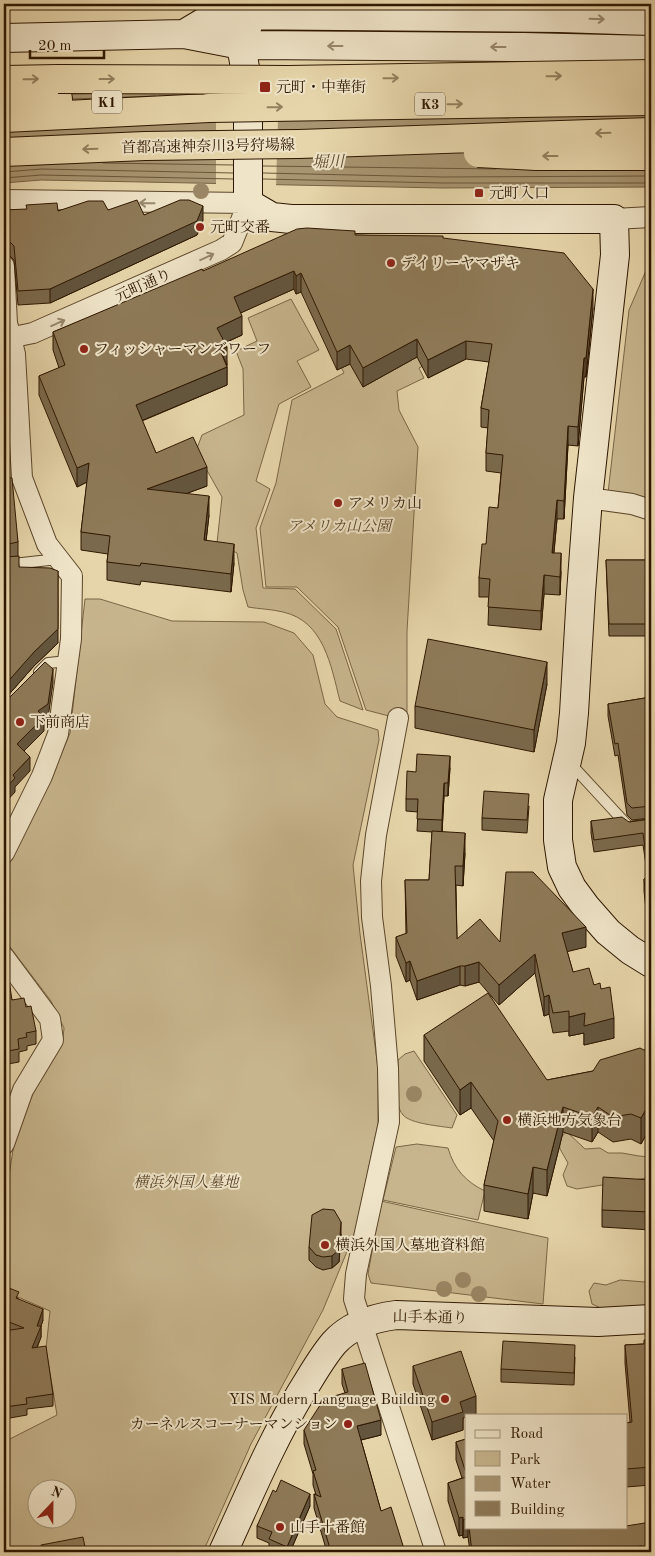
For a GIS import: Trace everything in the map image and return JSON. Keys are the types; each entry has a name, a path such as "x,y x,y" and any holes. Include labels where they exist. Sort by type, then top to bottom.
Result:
{"highway":[{"path":"4,80 288,80 651,74"},
{"name":"K1","path":"4,98 209,108"},
{"name":"K3","path":"4,118 209,108 651,101"},
{"name":"首都高速神奈川3号狩場線","path":"4,152 651,132"},
{"path":"299,144 536,156 651,156"}],"street":[{"path":"213,10 241,45"},
{"path":"184,34 213,10 478,10 651,21"},
{"path":"248,10 241,45 248,85 248,203"},
{"path":"4,38 184,34 241,45 651,50"},
{"path":"4,200 248,203 272,217 291,219 614,219 651,217"},
{"name":"元町通り","path":"8,338 33,333 221,250 232,243 248,203"},
{"path":"614,219 615,255 588,498 574,713 558,800 558,840 562,867 572,888 586,907 608,932 630,950 651,963"},
{"path":"4,266 8,338 15,354 13,479 47,544 72,576 71,639 58,734 42,776 4,853"},
{"path":"588,498 632,504 651,510"},
{"path":"398,718 376,835 371,881 372,917 381,986 388,1068 389,1122 356,1274 354,1299 436,1552"},
{"path":"4,957 50,1019 53,1040 23,1090 4,1144"},
{"name":"山手本通り","path":"223,1552 278,1435 309,1379 334,1342 348,1331 372,1319 396,1315 598,1322 651,1319"}],"lane":[{"path":"4,565 58,559"},
{"path":"29,683 48,663 68,661"},
{"path":"567,759 629,827 651,824"}],"green space":[{"path":"651,259 651,501 608,493 629,310"},
{"path":"291,299 319,350 297,361 311,387 279,404 256,481 270,489 256,528 263,588 295,589 336,629 363,710 340,701 324,647 308,625 297,617 283,612 248,607 243,590 237,553 217,543 222,497 196,451 202,435 244,415 243,369 236,351 257,341 248,318"},
{"name":"アメリカ山公園","path":"448,354 419,368 424,378 397,391 399,410 418,447 407,631 407,716 389,716 366,710 338,627 297,587 266,587 260,528 276,483 292,400 344,373 335,355"},
{"name":"横浜外国人墓地","path":"85,599 100,599 172,621 264,622 294,633 313,655 325,704 337,717 378,730 379,740 353,865 378,1068 378,1124 355,1232 323,1310 251,1444 203,1552 5,1552 4,1442 57,1415 46,1349 50,1311 4,1291 6,1195 15,1137 34,1091 63,1039 64,1028 51,1001 10,947 4,934 4,874 49,783 70,733"},
{"path":"414,1051 457,1115 452,1128 412,1121 400,1111 398,1104 398,1060 405,1054"},
{"path":"567,1132 585,1149 600,1148 608,1153 651,1157 651,1176 577,1189 567,1186 563,1175 568,1163 560,1149 559,1138"},
{"path":"417,1144 448,1148 457,1168 462,1174 485,1191 478,1220 383,1200 396,1147"},
{"path":"381,1201 548,1238 543,1304 371,1283 368,1274"},
{"path":"620,1280 645,1282 651,1280 651,1307 603,1309 592,1304 589,1291 594,1283 606,1285"}],"water":[{"name":"堀川","path":"231,88 651,90 651,187 442,188 41,180 4,183 4,97"}],"pier":[{"path":"279,85 276,187 216,186 216,86"}],"building":[{"path":"137,200 144,215 180,200 189,200 203,206 197,221 50,289 18,291 14,246 9,241 4,240 4,210 27,209 26,205 57,203 58,211 88,201 103,201 108,210"},
{"path":"297,229 355,231 355,235 443,236 443,238 564,253 593,289 578,427 568,426 564,501 557,500 552,553 561,553 560,577 544,575 541,611 488,607 490,579 479,578 482,544 486,544 489,507 498,508 503,455 486,453 489,410 481,408 492,344 466,341 428,360 417,339 363,368 350,345 337,352 301,273 296,276 294,271 234,297 242,316 217,328 227,347 220,350 227,367 136,405 156,453 193,437 207,467 147,489 209,496 204,540 234,544 231,574 141,563 140,566 107,562 110,536 81,532 89,463 77,468 39,376 65,365 53,332 202,269 203,271"},
{"path":"4,429 6,454 4,454"},
{"path":"4,477 12,478 18,542 4,545"},
{"path":"19,556 19,567 50,568 58,571 58,629 34,652 4,686 4,557"},
{"path":"606,560 651,560 651,624 609,624"},
{"path":"428,639 547,662 534,730 415,706"},
{"path":"45,662 53,669 48,704 38,711 44,717 17,744 30,757 13,775 15,778 4,790 4,701"},
{"path":"651,697 651,806 632,808 627,803 618,743 615,744 608,704"},
{"path":"417,754 450,756 448,783 444,783 442,820 417,819 418,799 406,799 407,771 416,772"},
{"path":"484,791 529,794 527,820 482,818"},
{"path":"622,817 629,822 651,819 651,897 646,898 644,879 649,878 643,833 594,840 591,821"},
{"path":"432,831 465,833 463,866 455,866 457,939 480,919 500,942 506,872 533,872 586,927 562,933 573,972 589,968 594,985 600,983 601,989 610,987 614,1018 584,1026 585,1013 569,1017 569,1011 553,1013 549,995 544,997 535,954 499,985 479,962 460,966 417,981 410,961 406,963 396,937 407,933 405,880 429,880"},
{"path":"8,974 12,1000 24,998 26,1007 31,1006 36,1031 26,1033 27,1037 18,1039 19,1049 8,1051 6,1080 4,1080 4,975"},
{"path":"488,993 547,1080 593,1071 600,1060 640,1048 644,1050 651,1048 651,1105 649,1104 641,1118 631,1114 613,1117 598,1107 592,1117 563,1107 547,1170 533,1167 528,1194 484,1185 498,1121 471,1082 460,1090 424,1035"},
{"path":"603,1177 651,1180 651,1212 602,1210"},
{"name":"横浜外国人墓地資料館","path":"323,1209 334,1210 341,1222 339,1250 332,1256 323,1257 316,1255 309,1247 312,1215"},
{"path":"4,1286 19,1292 16,1298 43,1309 37,1326 41,1326 32,1348 46,1346 53,1394 26,1398 27,1404 4,1407 4,1331 24,1328 4,1320"},
{"path":"651,1339 651,1467 628,1469 628,1423 632,1422 625,1345 644,1344 644,1340"},
{"path":"503,1341 575,1345 574,1373 501,1369"},
{"name":"YIS Modern Language Building","path":"461,1351 476,1396 460,1402 463,1412 432,1422 413,1366"},
{"path":"365,1363 381,1420 357,1426 381,1511 391,1507 405,1552 331,1552 314,1494 321,1497 313,1471 316,1470 304,1430 324,1399 348,1392 342,1369"},
{"path":"465,1439 465,1470 456,1442"},
{"path":"465,1477 465,1519 463,1520 463,1517 459,1518 448,1483"},
{"path":"281,1480 310,1494 287,1547 269,1539 272,1532 257,1526 273,1490 276,1492"},
{"path":"651,1522 651,1552 643,1552 642,1546 575,1552 472,1552 469,1528 628,1528 628,1526"},
{"path":"83,1537 86,1552 42,1552 41,1545"}],"place":[{"name":"元町・中華街","path":"265,87"},
{"name":"元町入口","path":"479,193"},
{"name":"元町交番","path":"200,227"},
{"name":"デイリーヤマザキ","path":"391,263"},
{"name":"フィッシャーマンズワーフ","path":"84,349"},
{"name":"アメリカ山","path":"338,503"},
{"name":"下前商店","path":"20,722"},
{"name":"横浜地方気象台","path":"507,1120"},
{"name":"横浜外国人墓地資料館","path":"325,1245"},
{"name":"YIS Modern Language Building","path":"445,1399"},
{"name":"カーネルスコーナーマンション","path":"348,1424"},
{"name":"山手十番館","path":"280,1527"}]}
